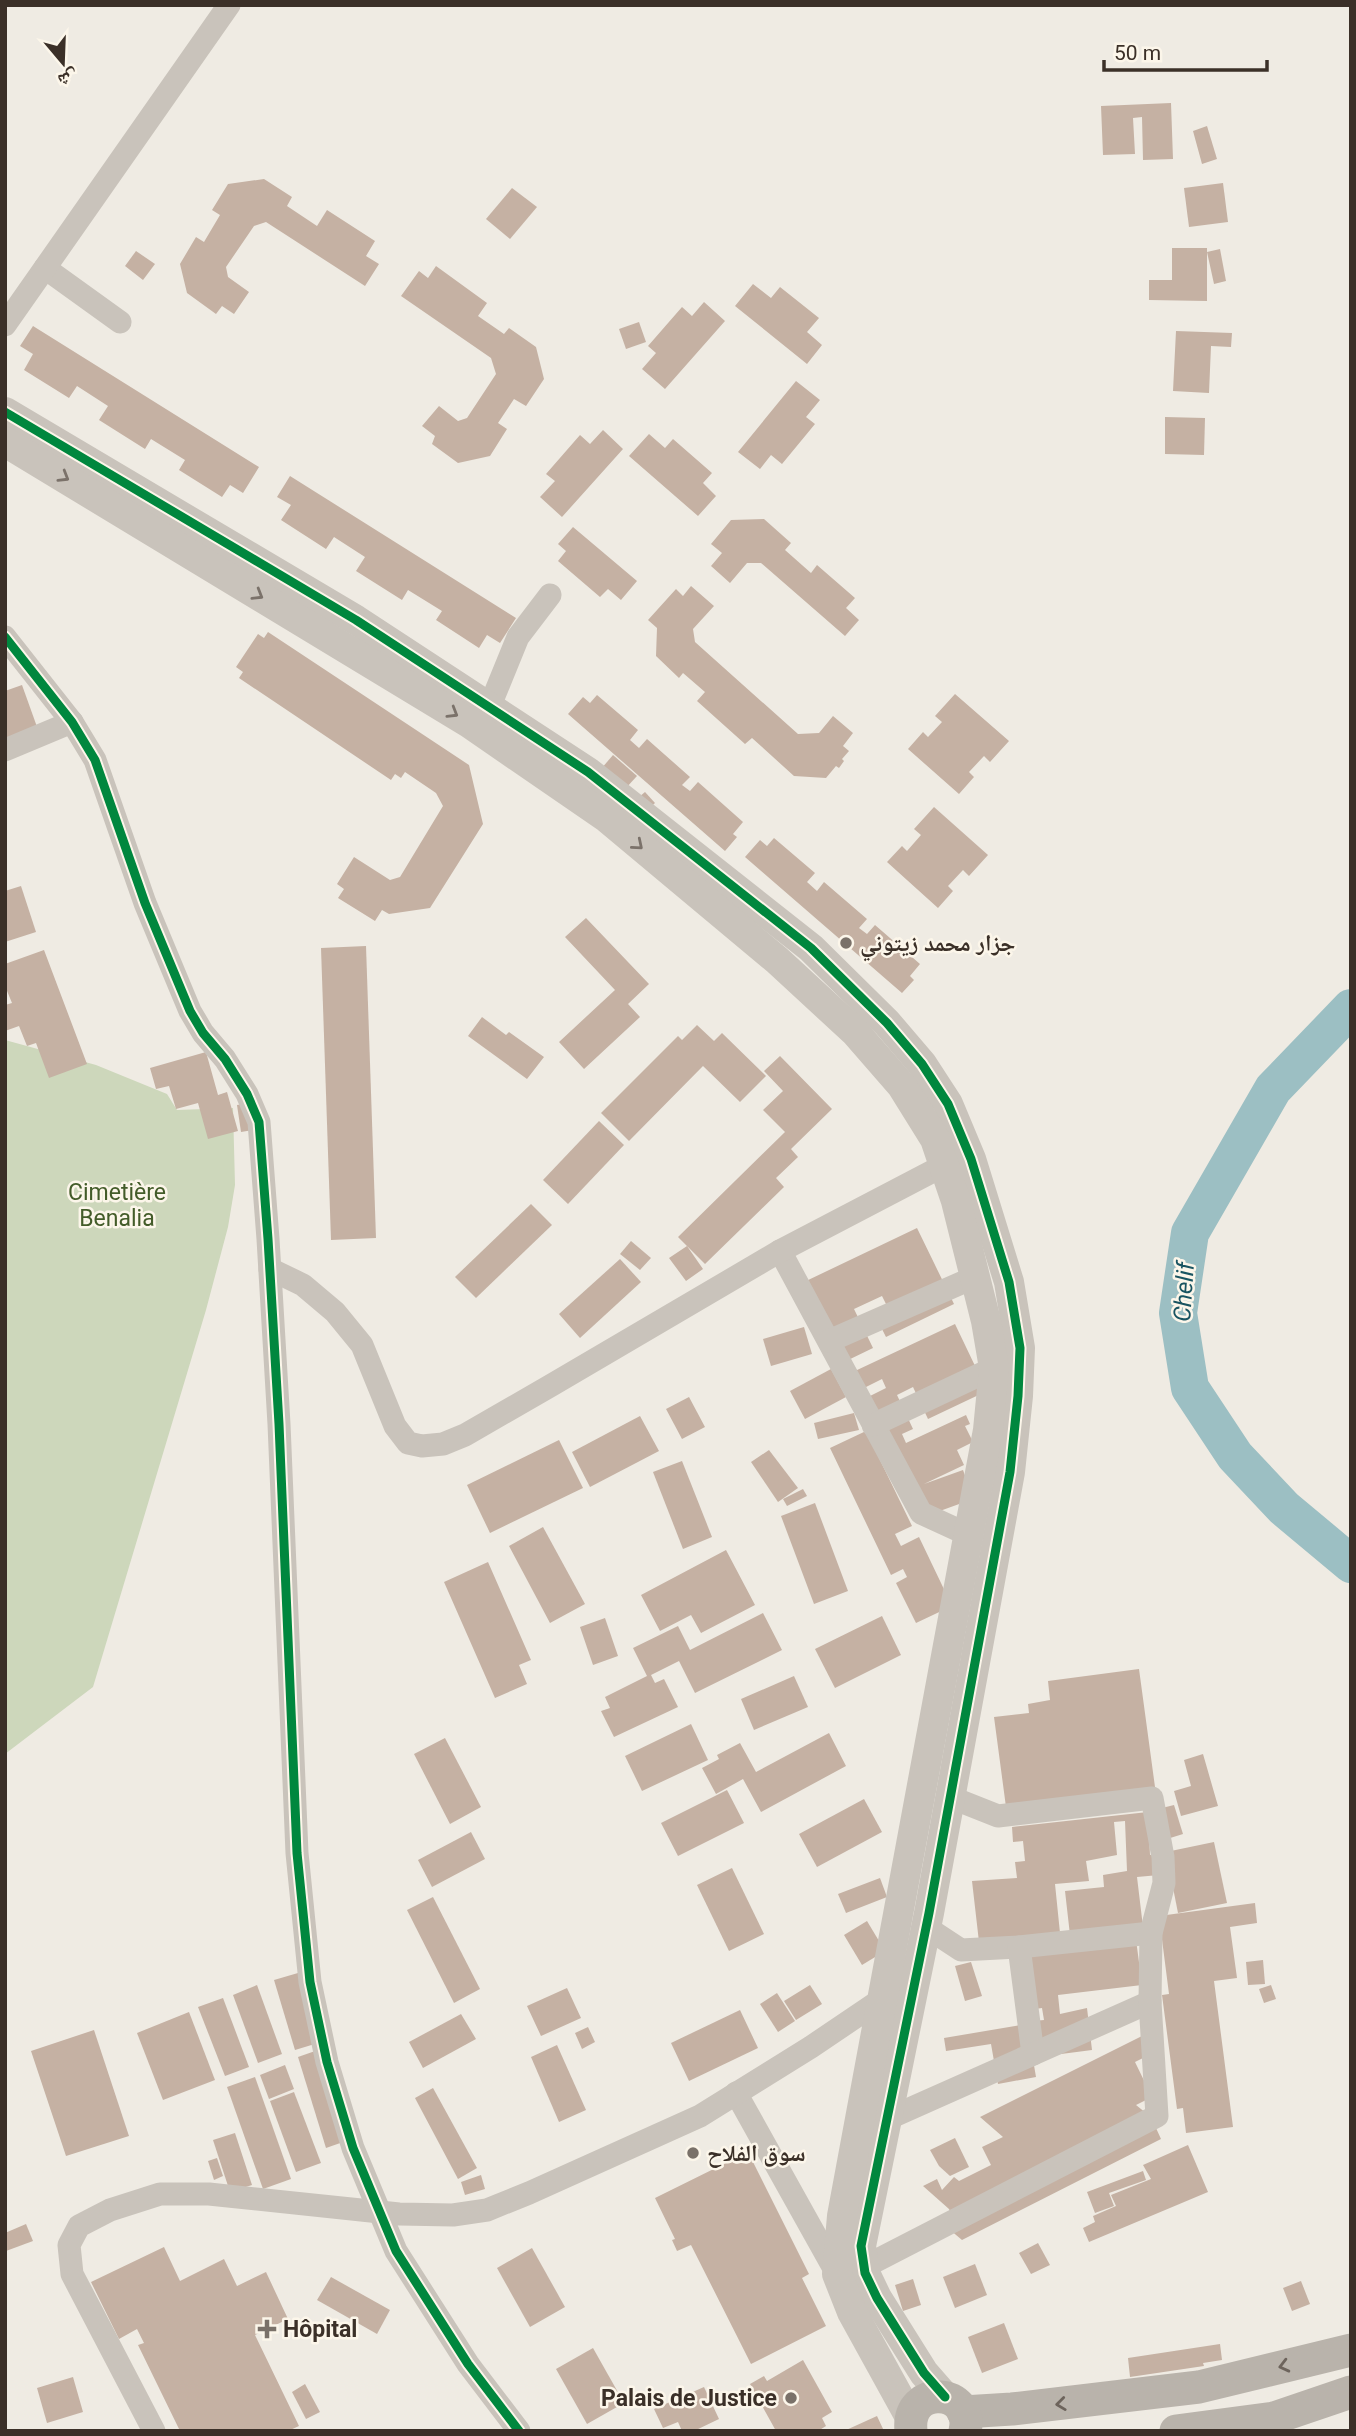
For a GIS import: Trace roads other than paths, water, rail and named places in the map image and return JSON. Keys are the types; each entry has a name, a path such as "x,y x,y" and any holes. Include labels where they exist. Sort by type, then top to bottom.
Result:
{"main road":[{"path":"911,2425 914,2410 920,2402 928,2398 958,2413 1012,2409 1199,2387 1351,2350"},
{"path":"1176,2431 1274,2418 1351,2392"}],"street":[{"path":"5,325 229,5"},
{"path":"46,268 120,322"},
{"path":"5,412 356,620 588,772 811,948 887,1023 922,1064 948,1104 956,1159 956,1201 986,1321 994,1368 988,1430 842,2216 851,2270 852,2312 911,2425"},
{"path":"5,442 469,723 607,818 777,960 855,1032 902,1086 935,1139 956,1159 1009,1282 1020,1348 1010,1472 926,1927 861,2246 851,2270"},
{"path":"489,708 518,637 550,595"},
{"path":"5,637 72,722 95,760 145,903 190,1011 240,1082 259,1122 270,1269 298,1853 310,1982 327,2062 353,2148 396,2251 468,2364 519,2431"},
{"path":"5,750 72,722"},
{"path":"270,1269 303,1285 335,1312 362,1345 395,1426 408,1443 422,1446 443,1444 464,1435 780,1251 956,1159"},
{"path":"780,1251 920,1513 969,1535"},
{"path":"829,1341 975,1277"},
{"path":"873,1425 994,1368"},
{"path":"851,2270 1157,2116 1150,2002 1152,1933 1164,1883 1163,1857 1152,1798 998,1816 950,1797"},
{"path":"926,1927 961,1950 1019,1947 1152,1933"},
{"path":"1019,1947 1033,2054"},
{"path":"154,2431 72,2274 69,2245 79,2226 110,2210 160,2194 209,2194 379,2212 453,2215 487,2210 700,2116 883,1999"},
{"path":"887,2119 1150,2002"},
{"path":"736,2093 851,2270 877,2298 924,2373 958,2413"}],"waterway":[{"name":"Chelif","path":"1351,1008 1273,1089 1190,1233 1178,1313 1190,1388 1235,1456 1284,1508 1351,1564"}],"place":[{"name":"جزار محمد زيتوني","path":"846,943"},
{"name":"سوق الفلاح","path":"693,2153"},
{"name":"Hôpital","path":"267,2329"},
{"name":"Palais de Justice","path":"791,2398"}],"park label":[{"name":"Cimetière Benalia","path":"117,1205"}]}
